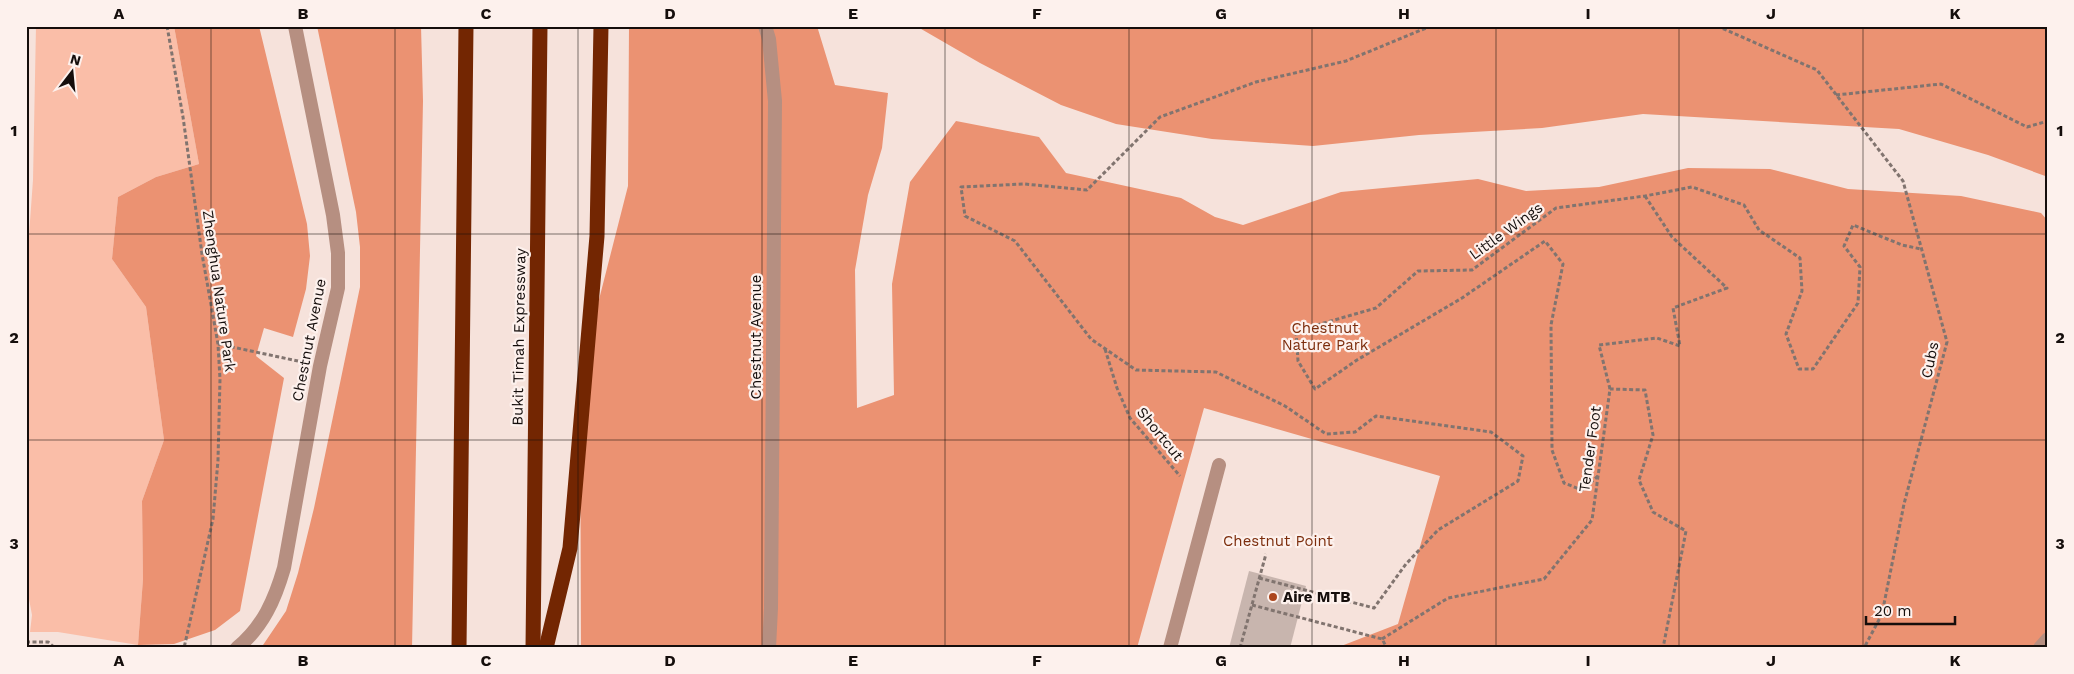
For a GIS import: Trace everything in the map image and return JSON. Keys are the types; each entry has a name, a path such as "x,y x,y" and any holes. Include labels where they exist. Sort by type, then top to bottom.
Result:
{"highway":[{"path":"459,648 466,26"},
{"name":"Bukit Timah Expressway","path":"533,648 540,26"},
{"path":"546,648 571,538 597,236 601,26"}],"street":[{"name":"Chestnut Avenue","path":"237,648 265,617 275,596 284,568 320,366 338,288 338,254 333,215 295,26"},
{"name":"Chestnut Avenue","path":"765,26 769,38 774,101 771,608 769,648"},
{"path":"1170,648 1219,465"},
{"path":"2040,648 2048,639"}],"path":[{"name":"Zhenghua Nature Park","path":"167,26 184,117 202,254 218,344 220,379 218,460 213,519 184,648"},
{"path":"1259,578 1374,608 1406,564 1438,530 1518,481 1523,456 1491,432 1376,416 1354,432 1326,434 1285,406 1216,372 1136,370 1091,339 1015,241 965,216 960,187 1024,184 1087,190 1160,117 1256,82 1346,61 1432,26"},
{"name":"Cubs","path":"1717,26 1817,70 1902,181 1948,342 1904,504 1882,614 1864,648"},
{"path":"1836,95 1941,84 2027,127 2048,121"},
{"name":"Little Wings","path":"1598,476 1582,490 1564,482 1552,450 1551,325 1563,264 1545,241 1462,298 1358,360 1315,389 1298,361 1296,330 1376,308 1418,271 1472,270 1556,208 1645,196 1692,187 1744,205 1759,230 1800,258 1802,291 1786,334 1799,369 1813,369 1858,303 1860,267 1844,246 1853,225 1902,245 1921,249"},
{"path":"1610,390 1599,345 1657,338 1680,346 1673,308 1727,288 1672,237 1645,196"},
{"path":"218,344 320,366"},
{"name":"Shortcut","path":"1105,348 1117,388 1130,418 1180,476"},
{"name":"Tender Foot","path":"1382,639 1448,598 1544,579 1592,520 1610,390 1645,390 1653,435 1638,480 1653,512 1686,531 1663,648"},
{"path":"1240,648 1266,554"},
{"path":"1252,605 1382,639 1387,648"},
{"path":"26,642 48,642 55,648"}],"shaded area":[{"path":"36,26 174,26 199,164 156,177 118,197 112,259 146,307 164,440 142,501 143,579 138,645 58,632 30,632 32,615 26,583 26,276 33,180"}],"green space":[{"path":"174,26 259,26 307,224 310,256 306,289 293,337 264,328 256,356 284,378 240,611 215,630 174,644 138,645 143,579 142,501 164,440 146,307 112,259 118,197 156,177 199,164"},
{"path":"317,26 421,26 423,101 412,648 261,648 286,611 298,573 314,508 360,287 360,247 356,212"},
{"name":"Chestnut Nature Park","path":"629,26 817,26 835,85 888,93 882,148 868,195 855,270 857,408 894,395 892,284 910,182 956,121 1039,137 1066,173 1181,198 1215,217 1243,225 1341,192 1478,179 1526,191 1599,187 1688,168 1770,169 1848,189 1961,196 2041,213 2048,221 2048,648 1336,648 1398,624 1440,476 1204,408 1137,648 581,648 580,374 628,186"},
{"path":"916,26 2048,26 2048,177 1988,155 1899,129 1643,114 1542,128 1419,135 1313,146 1212,139 1116,124 1061,105 980,63"}],"building":[{"name":"Chestnut Point","path":"1249,571 1306,586 1290,648 1229,648"}],"place":[{"name":"Aire MTB","path":"1273,597"}]}
